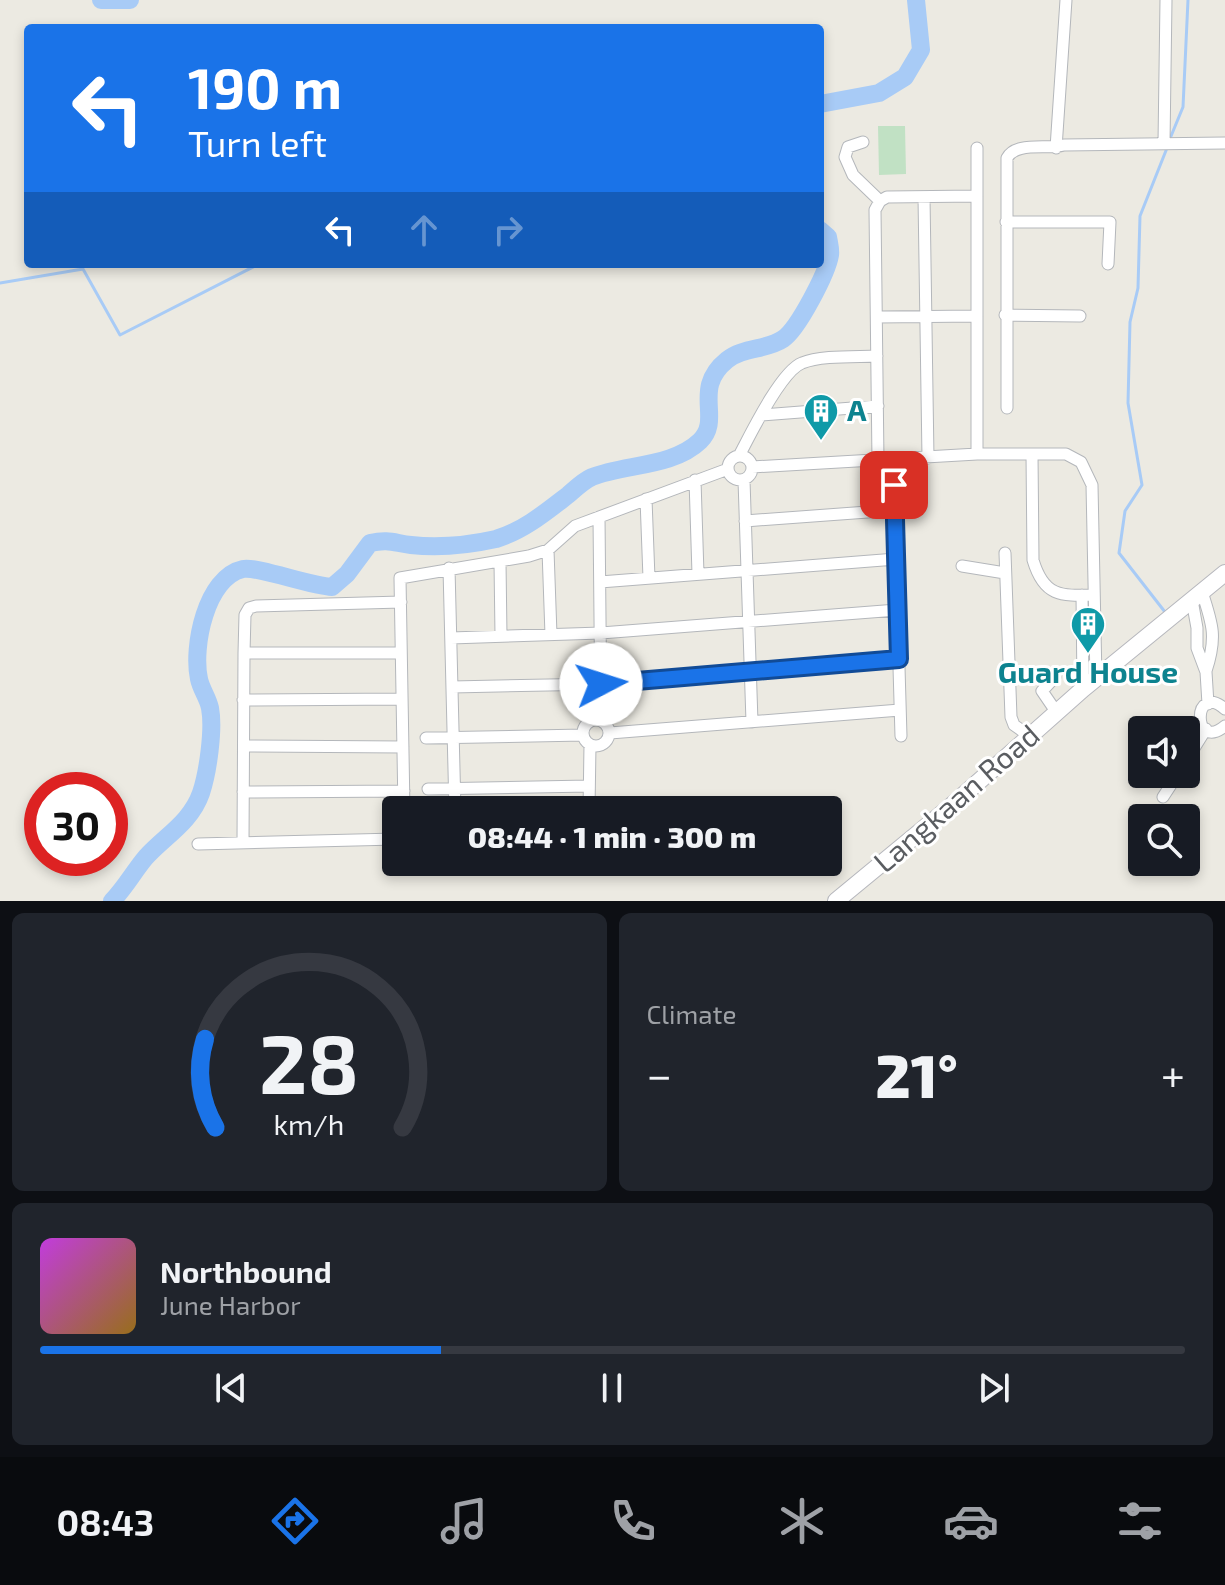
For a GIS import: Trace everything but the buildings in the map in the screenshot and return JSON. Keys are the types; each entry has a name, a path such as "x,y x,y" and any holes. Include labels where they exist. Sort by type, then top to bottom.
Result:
{"street":[{"path":"1056,148 1066,0"},
{"path":"1164,143 1166,0"},
{"path":"863,142 848,147 845,157 853,175 880,201"},
{"path":"1007,408 1005,315 1009,152 1016,148 1225,143"},
{"path":"977,148 977,454"},
{"path":"878,461 875,210 880,201 894,197 977,196"},
{"path":"924,197 928,458"},
{"path":"1006,222 1110,222 1108,264"},
{"path":"1005,315 1080,316"},
{"path":"877,317 977,316"},
{"path":"744,480 733,478 728,469 730,461 739,456 761,415 796,366 803,362 877,356"},
{"path":"761,415 878,406"},
{"path":"752,467 977,454 1066,454 1081,462 1092,485 1088,595 1082,645 1090,684"},
{"path":"1032,454 1033,560 1037,572 1051,591 1062,596 1088,595"},
{"path":"739,456 748,459 752,467 750,475 744,480"},
{"path":"893,460 901,736"},
{"path":"404,796 400,578 500,562 548,550 575,526 728,469"},
{"path":"695,480 698,574"},
{"path":"744,480 752,722"},
{"path":"646,499 649,578"},
{"path":"745,521 895,510"},
{"path":"599,517 601,720"},
{"path":"548,550 551,635"},
{"path":"1005,553 1011,717 1014,725 1031,737"},
{"path":"600,582 896,559"},
{"path":"500,562 501,636"},
{"path":"962,566 1005,573"},
{"path":"449,568 454,796"},
{"name":"Langkaan Road","path":"836,901 1225,573"},
{"path":"1088,595 1095,644 1090,684"},
{"path":"1197,596 1214,626 1214,647 1206,672 1208,704"},
{"path":"243,843 244,653 245,615 249,608 401,602"},
{"path":"451,638 601,633 897,610"},
{"path":"1082,645 1095,644"},
{"path":"244,653 401,653"},
{"path":"452,687 601,684 899,659"},
{"path":"1055,677 1042,691 1057,713"},
{"path":"243,700 402,699"},
{"path":"1225,709 1217,703 1208,704 1201,709 1199,718 1206,729 1214,732 1225,726"},
{"path":"610,733 900,710"},
{"path":"589,796 586,723 593,719 601,720 610,733"},
{"path":"1200,739 1206,729"},
{"path":"426,738 586,740 603,744 610,733"},
{"path":"244,746 403,747"},
{"path":"428,789 589,786"},
{"path":"1163,797 1169,788"},
{"path":"243,792 404,791"},
{"path":"198,844 382,839"}],"green space":[{"path":"878,126 905,126 906,174 879,175"}],"waterway":[{"path":"101,0 130,0"},
{"path":"824,103 879,93 905,77 921,50 916,0"},
{"path":"1169,141 1183,107 1188,0"},
{"path":"1165,612 1119,553 1125,511 1142,485 1128,403 1130,322 1138,288 1140,216 1167,148"},
{"path":"112,901 146,857 191,812 201,793 210,750 211,717 197,665 200,632 211,599 230,575 250,569 332,587 347,574 370,543 387,541 443,546 496,539 534,520 592,477 663,460 689,449 706,432 709,393 716,371 733,356 783,339 804,313 830,255 828,237 824,234"},
{"path":"0,283 83,269 120,335 251,268"}],"place":[{"name":"A","path":"821,442"},
{"name":"Guard House","path":"1088,655"}],"route":[{"path":"601,684 899,659 894,485"}]}
